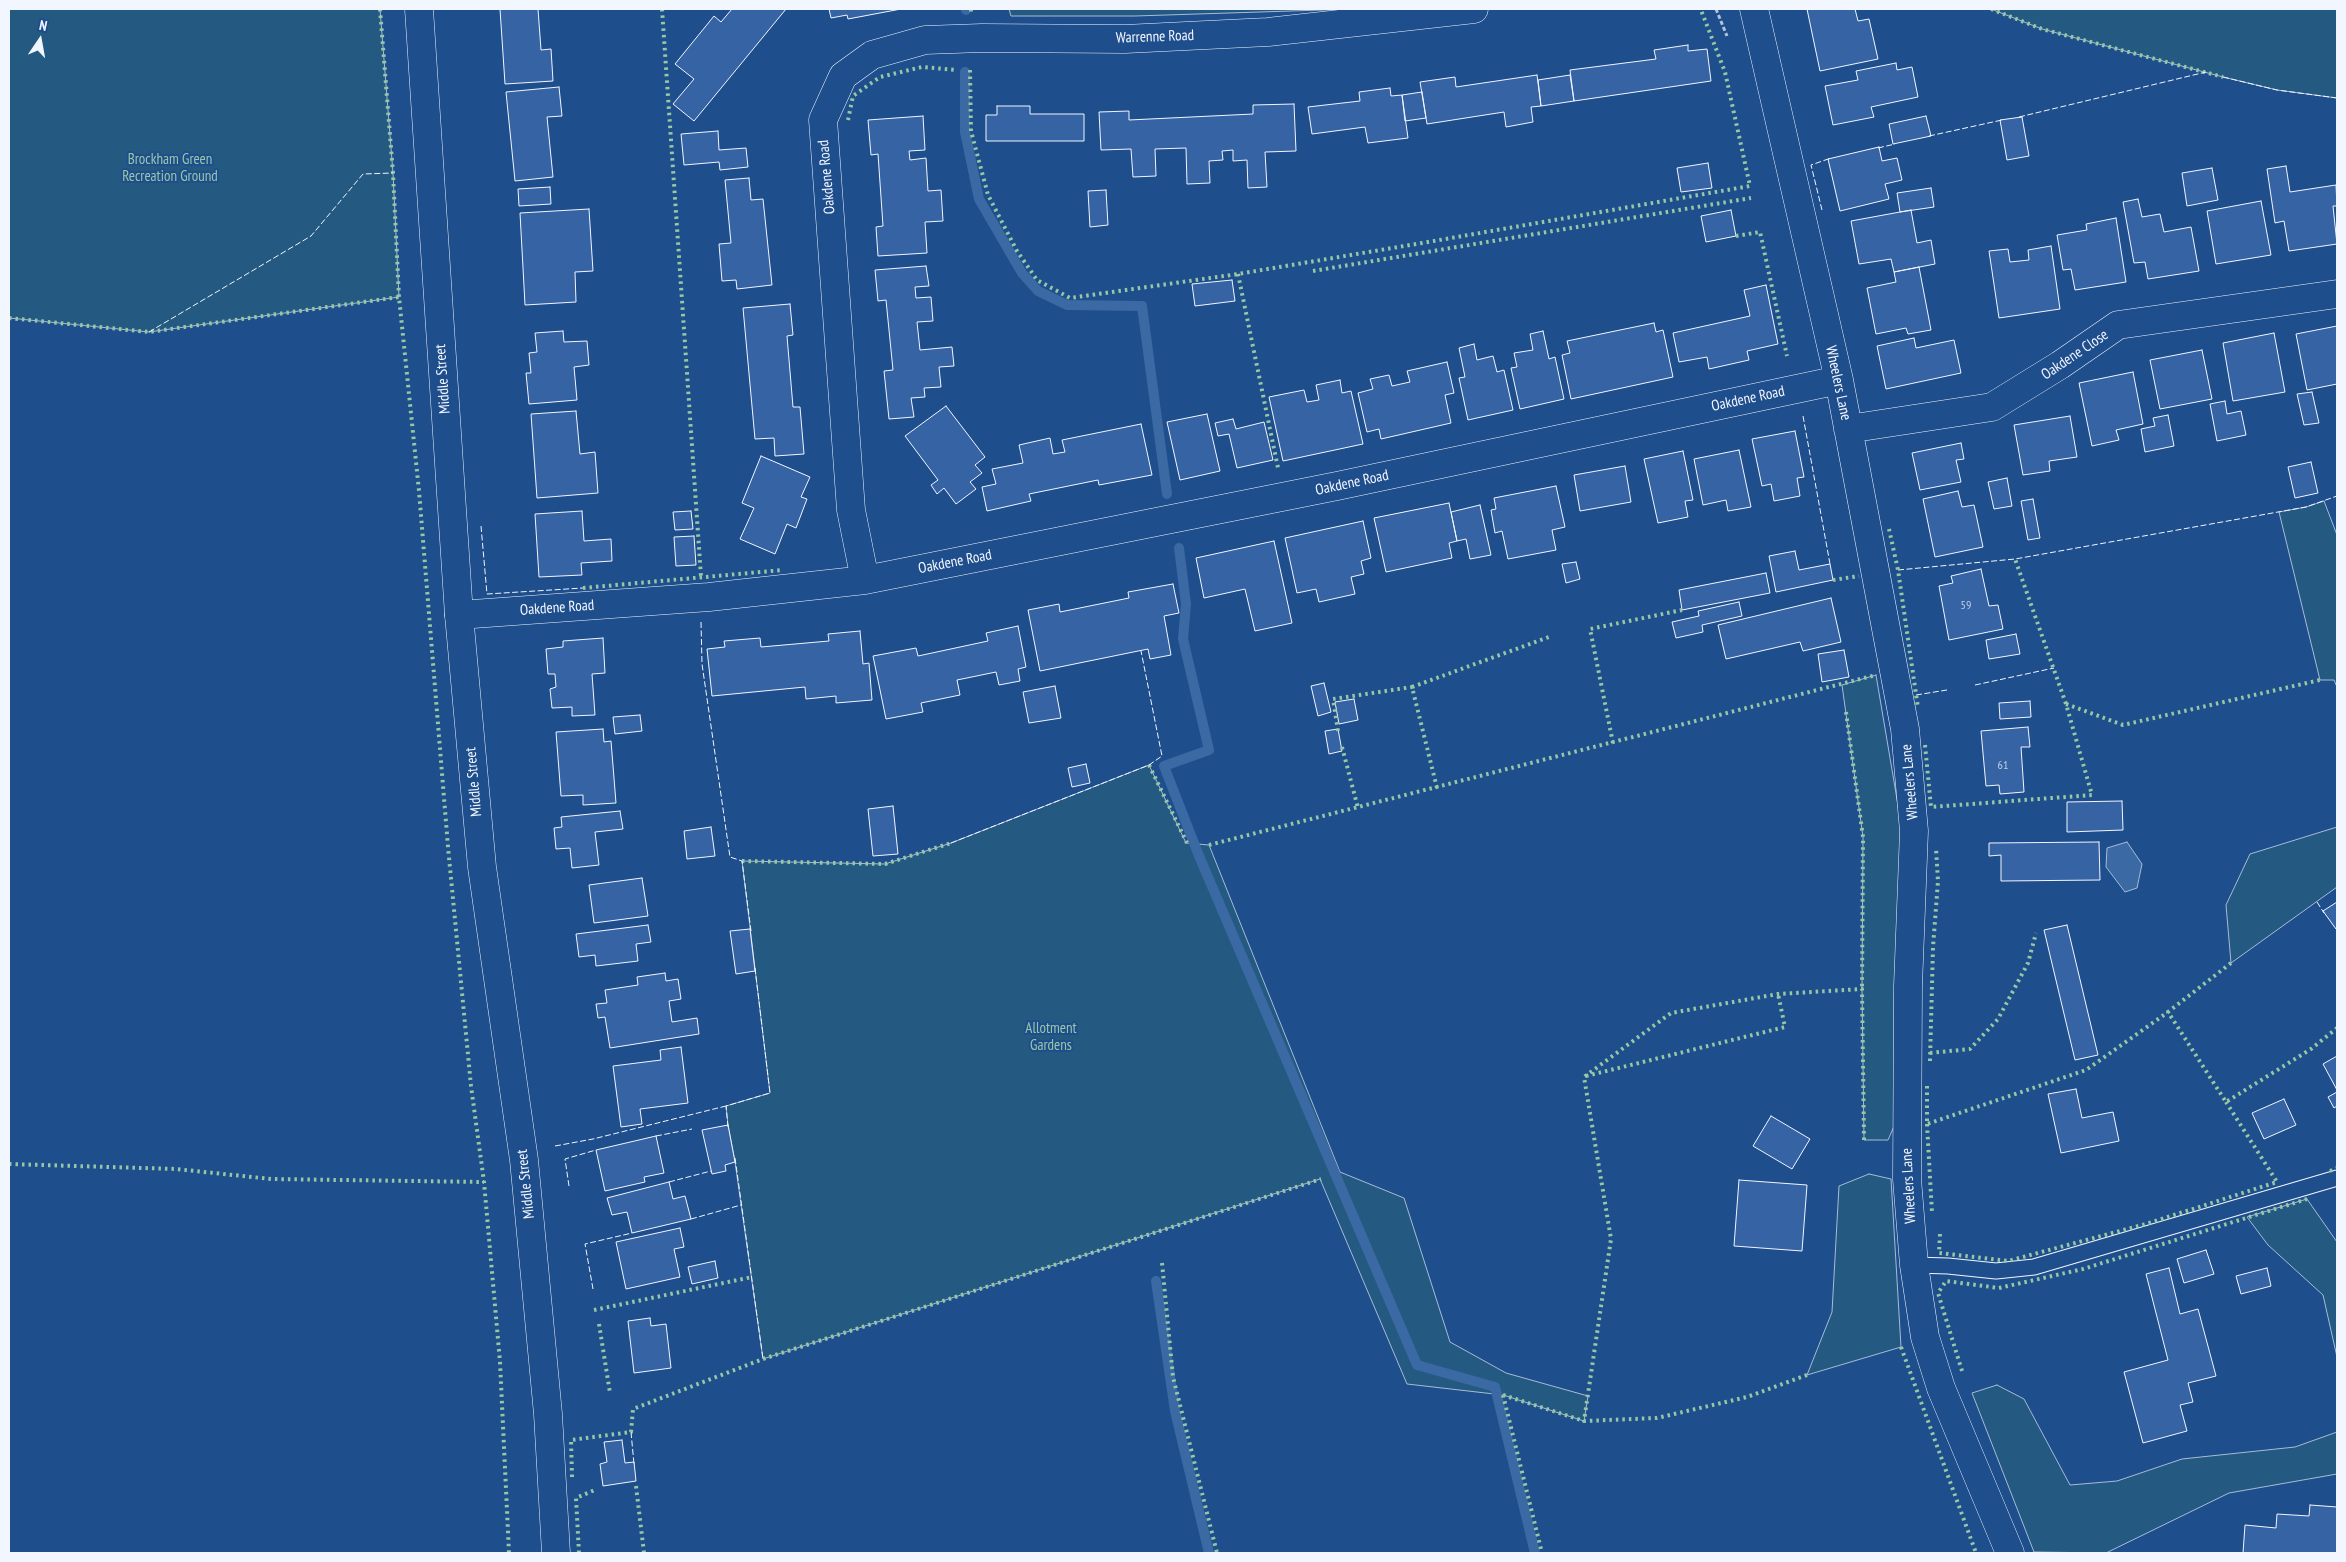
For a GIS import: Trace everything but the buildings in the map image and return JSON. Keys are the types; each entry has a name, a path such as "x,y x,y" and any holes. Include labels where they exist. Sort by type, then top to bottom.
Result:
{"street":[{"name":"Middle Street","path":"419,9 459,615 482,867 524,1160 548,1414 556,1553"},
{"name":"Warrenne Road","path":"843,76 872,54 925,40 982,38 1125,39 1268,32 1474,9"},
{"name":"Wheelers Lane","path":"1754,9 1838,380 1892,650 1905,729 1914,831 1908,986 1907,1164 1914,1266 1926,1337 1941,1388 2010,1553"},
{"name":"Oakdene Road","path":"843,76 823,120 852,510 864,580"},
{"name":"Oakdene Close","path":"1848,429 1992,407 2060,365 2118,325 2337,294"},
{"name":"Oakdene Road","path":"459,615 709,597 864,580 1337,486 1838,380"}],"lane":[{"path":"1914,1266 1948,1266 1996,1271 2034,1268 2337,1178"}],"green space":[{"name":"Brockham Green Recreation Ground","path":"9,9 380,9 393,173 399,297 149,332 9,318"},
{"path":"1009,9 1353,9 1135,16 1011,16"},
{"path":"1991,9 2337,9 2337,98 2277,90 2223,77 2042,29"},
{"path":"2324,501 2337,535 2337,687 2334,680 2320,680 2279,512 2306,507"},
{"path":"1876,675 1902,829 1895,1124 1888,1140 1864,1140 1862,989 1863,837 1842,685"},
{"name":"Allotment Gardens","path":"1149,765 1186,843 1209,845 1340,1172 1404,1198 1450,1342 1506,1373 1588,1396 1584,1421 1503,1395 1407,1384 1320,1179 763,1359 726,1106 770,1093 742,861 885,864 951,843"},
{"path":"2337,827 2337,887 2231,963 2226,905 2250,854"},
{"path":"1869,1174 1891,1179 1901,1347 1807,1375 1832,1312 1839,1186"},
{"path":"2307,1199 2337,1242 2337,1357 2323,1295 2268,1245 2247,1217"},
{"path":"1997,1385 2024,1399 2070,1485 2117,1481 2182,1459 2295,1447 2337,1432 2337,1474 2229,1493 2106,1553 2034,1552 1972,1393"}],"shaded area":[{"path":"2127,842 2142,864 2137,888 2125,892 2106,867 2107,848"}],"waterway":[{"path":"965,72 965,132 979,199 1022,273 1038,291 1067,305 1142,306 1167,494"},
{"path":"1179,548 1186,604 1183,639 1209,750 1164,766 1199,856 1417,1365 1495,1387 1535,1553"},
{"path":"1156,1281 1175,1411 1209,1553"}],"hedge":[{"path":"380,9 393,173 399,297 419,491 448,847 471,1086 484,1182 500,1362 509,1553"},
{"path":"662,9 701,577"},
{"path":"971,9 971,15"},
{"path":"1991,9 2042,29 2223,77"},
{"path":"970,70 971,131 988,195 1017,251 1037,280 1070,298 1238,274 1750,186 1725,72 1701,10"},
{"path":"848,120 853,96 880,77 922,67 957,70"},
{"path":"1313,271 1751,198"},
{"path":"1736,236 1760,232 1787,356"},
{"path":"1238,274 1278,468"},
{"path":"9,318 149,332 399,297"},
{"path":"1889,529 1898,570 1918,708"},
{"path":"1925,745 1931,807 2092,795 2066,704 2015,559"},
{"path":"583,588 783,570"},
{"path":"1833,580 1859,576"},
{"path":"1613,743 1590,629 1682,610"},
{"path":"1437,788 1412,687 1549,637"},
{"path":"1209,845 1876,675"},
{"path":"2066,704 2123,725 2320,680"},
{"path":"1338,731 1333,699 1412,687"},
{"path":"1846,712 1863,837 1862,989"},
{"path":"1342,747 1358,808"},
{"path":"1149,765 1187,843"},
{"path":"742,861 885,864 951,843"},
{"path":"1930,1061 1933,947 1938,881 1936,848"},
{"path":"1930,1053 1970,1049 1998,1019 2028,963 2036,933"},
{"path":"2231,963 2168,1012 2226,1102 2311,1049 2337,1028"},
{"path":"1807,1375 1747,1397 1657,1418 1584,1421 1611,1239 1584,1077 1671,1013 1778,994 1862,989 1864,1140"},
{"path":"1586,1076 1785,1027 1778,994"},
{"path":"1927,1086 1927,1124 2086,1070 2168,1012"},
{"path":"1940,1234 1939,1253 2008,1261 2146,1224 2277,1182 2226,1102"},
{"path":"1927,1124 1932,1213"},
{"path":"9,1164 176,1169 271,1179 484,1182"},
{"path":"2330,1171 2337,1168"},
{"path":"572,1477 571,1440 631,1432 633,1409 763,1359 1321,1179"},
{"path":"1962,1371 1938,1293 1946,1281 1999,1288 2083,1269 2307,1199"},
{"path":"1162,1263 1173,1377 1217,1553"},
{"path":"594,1310 752,1277"},
{"path":"599,1324 610,1393"},
{"path":"1901,1347 1976,1553"},
{"path":"1503,1395 1542,1553"},
{"path":"1503,1395 1584,1421"},
{"path":"636,1486 644,1553"},
{"path":"579,1553 576,1498 597,1489"}],"fence":[{"path":"2019,117 2206,72"},
{"path":"2223,77 2277,90 2337,98"},
{"path":"1929,136 2002,120"},
{"path":"1878,148 1895,144"},
{"path":"1822,210 1811,165 1831,158"},
{"path":"149,332 311,236 363,174 393,173"},
{"path":"1803,416 1830,564"},
{"path":"1898,570 2015,559 2306,507 2337,496"},
{"path":"481,526 487,594 583,588"},
{"path":"701,622 702,664 730,857 742,861 751,931"},
{"path":"951,843 1149,765 1162,756 1141,651"},
{"path":"1975,685 2054,668"},
{"path":"1916,695 1947,690"},
{"path":"2317,902 2324,913"},
{"path":"728,1127 726,1106 770,1093 755,968"},
{"path":"555,1146 593,1139 726,1106"},
{"path":"656,1136 692,1129"},
{"path":"569,1186 565,1159 596,1150"},
{"path":"735,1158 763,1359"},
{"path":"669,1182 711,1171"},
{"path":"691,1219 741,1205"},
{"path":"593,1289 585,1244 632,1233"},
{"path":"631,1432 634,1464"}]}
